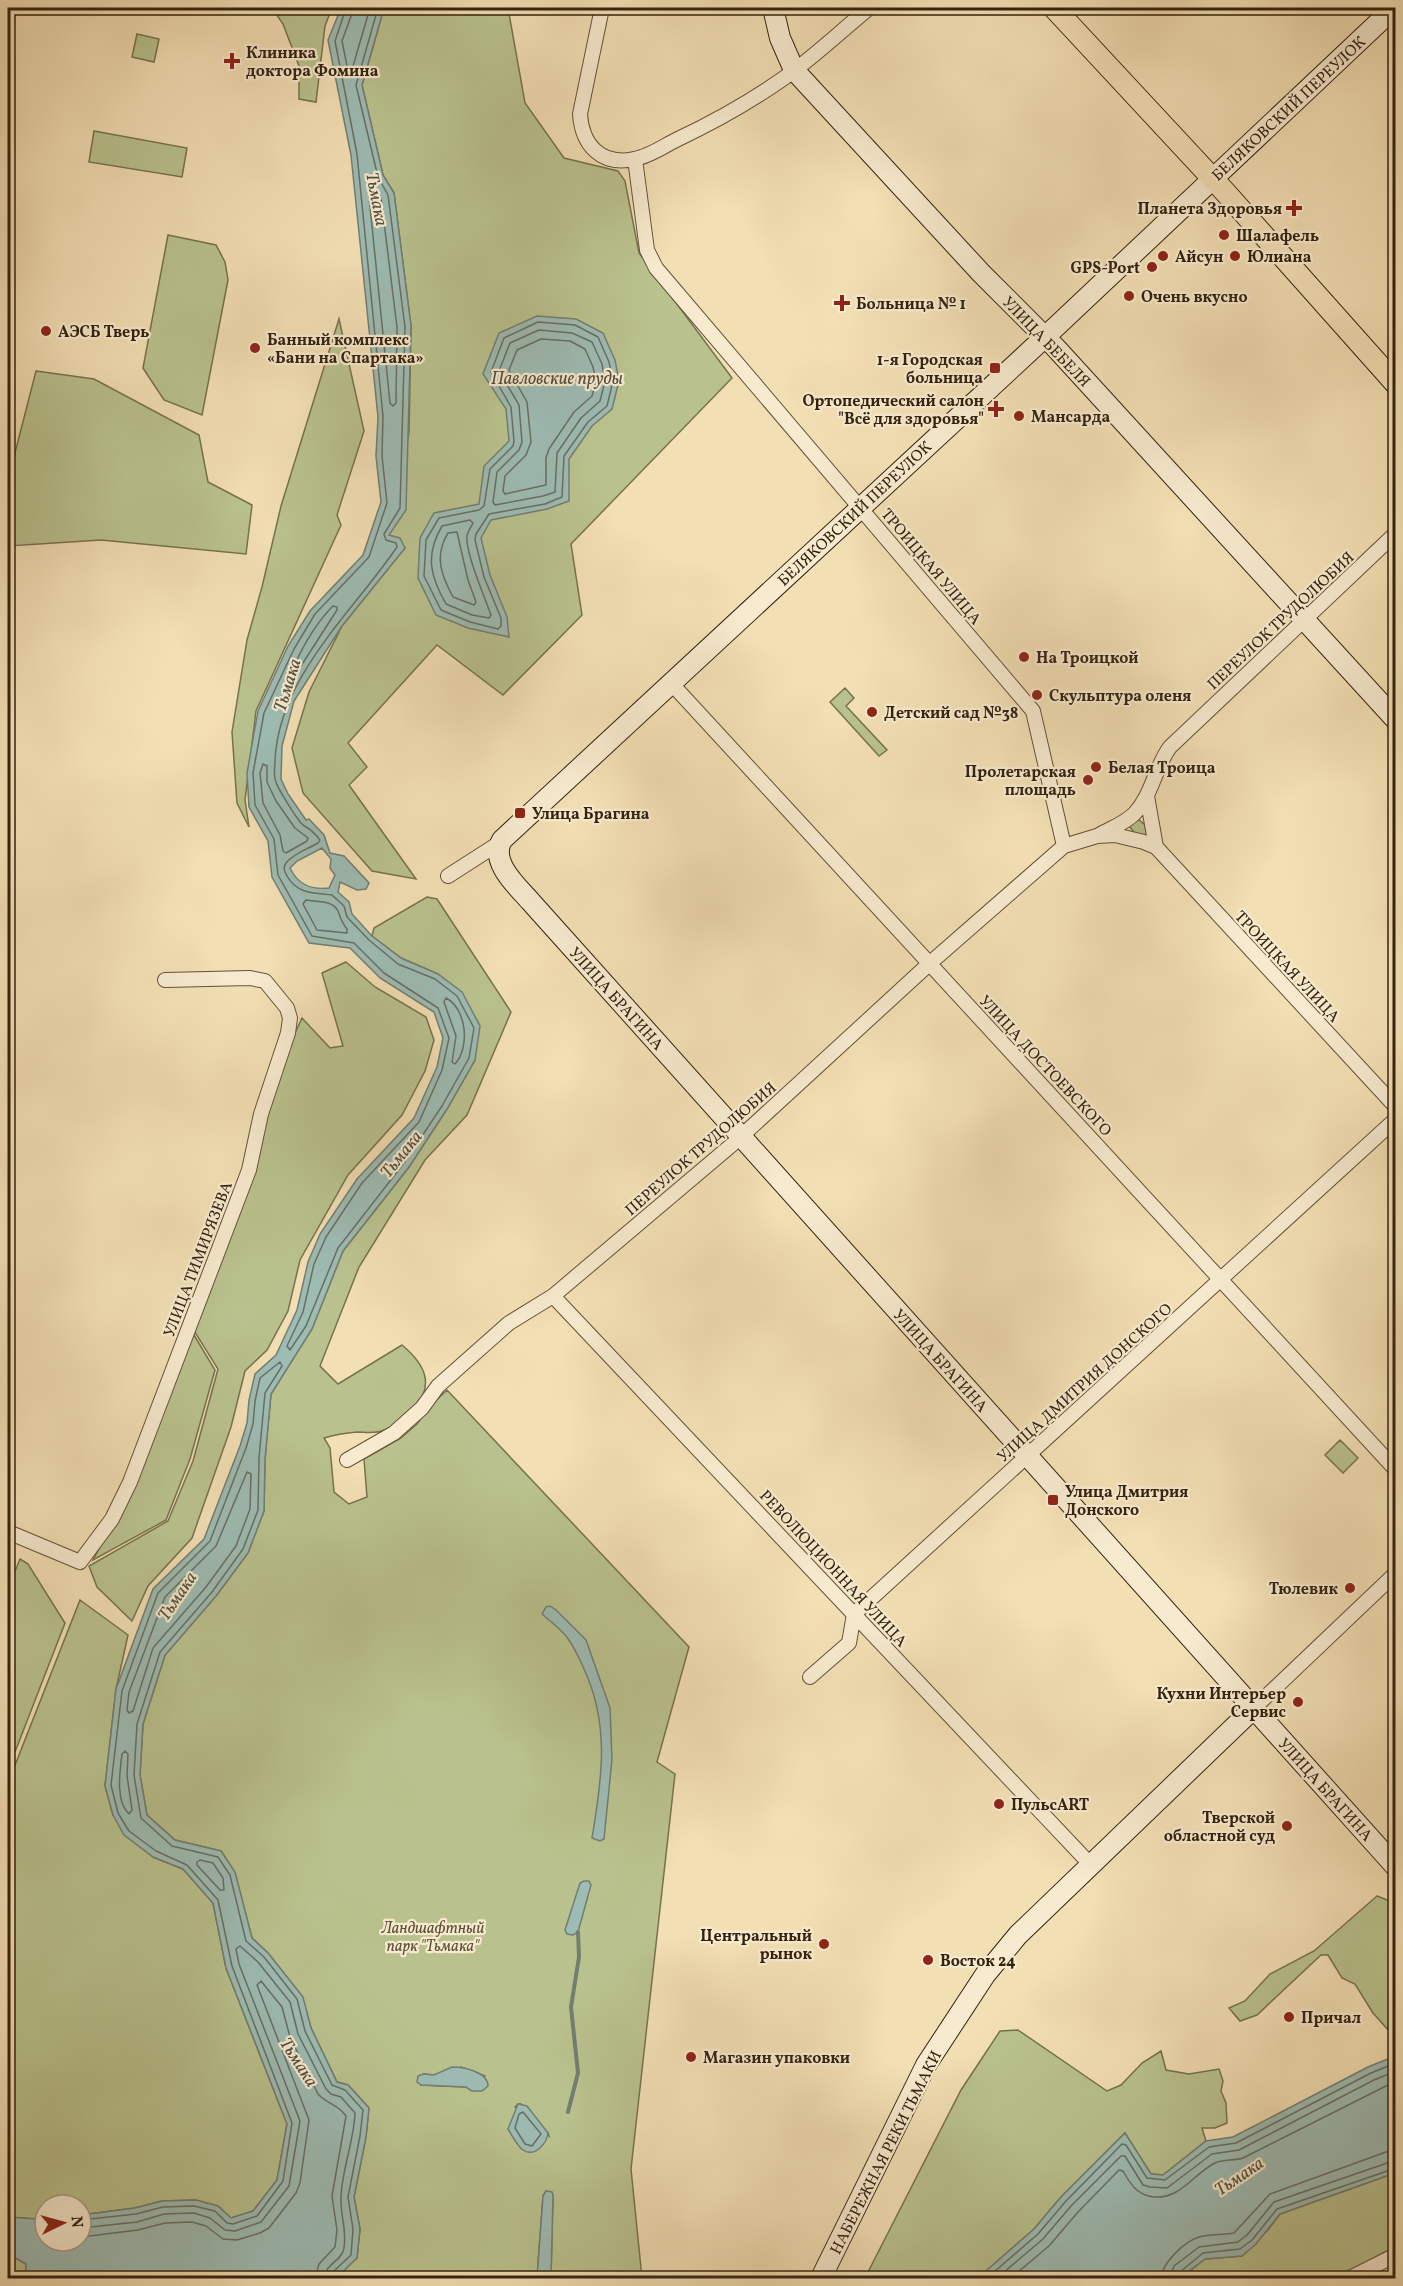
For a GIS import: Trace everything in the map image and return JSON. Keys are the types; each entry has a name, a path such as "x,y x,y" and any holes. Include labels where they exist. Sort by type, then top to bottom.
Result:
{"main road":[{"path":"1054,8 1217,174 1395,366"},
{"path":"1071,8 1217,174 1395,384"}],"street":[{"path":"602,8 580,114 581,129 592,149 613,159 635,159 693,132 756,97 794,70 869,8"},
{"name":"УЛИЦА БЕБЕЛЯ","path":"773,8 780,38 794,70 973,265 1045,337 1395,720"},
{"name":"БЕЛЯКОВСКИЙ ПЕРЕУЛОК","path":"500,845 1390,12"},
{"name":"ТРОИЦКАЯ УЛИЦА","path":"635,159 647,250 656,268 1033,711 1064,846 1097,836 1126,837 1156,847 1395,1107"},
{"name":"ПЕРЕУЛОК ТРУДОЛЮБИЯ","path":"1097,836 1134,815 1147,796 1161,758 1170,747 1395,533"},
{"name":"УЛИЦА ДОСТОЕВСКОГО","path":"671,683 1395,1470"},
{"path":"1147,796 1156,847"},
{"path":"448,876 500,845"},
{"name":"УЛИЦА БРАГИНА","path":"500,845 500,861 506,873 1395,1867"},
{"name":"ПЕРЕУЛОК ТРУДОЛЮБИЯ","path":"346,1460 394,1433 422,1408 438,1386 509,1323 553,1296 740,1137 929,964 1064,846"},
{"name":"УЛИЦА ТИМИРЯЗЕВА","path":"8,1532 80,1562 111,1519 143,1450 249,1170 261,1114 288,1034 290,1018 287,1008 266,981 250,978 165,980"},
{"name":"УЛИЦА ДМИТРИЯ ДОНСКОГО","path":"854,1614 1395,1119"},
{"name":"РЕВОЛЮЦИОННАЯ УЛИЦА","path":"553,1296 1090,1864"},
{"path":"1254,1708 1395,1574"},
{"path":"810,1677 849,1643 854,1614"},
{"name":"НАБЕРЕЖНАЯ РЕКИ ТЬМАКИ","path":"821,2278 926,2066 974,1992 1018,1935 1254,1708"},
{"path":"1350,2278 1395,2254"}],"green space":[{"path":"272,8 332,8 325,26 316,102 299,99 299,66 283,24"},
{"path":"384,8 508,8 525,103 564,158 618,171 625,181 639,253 732,378 571,544 582,615 503,695 437,645 348,743 367,767 349,785 416,879 372,871 303,793 292,748 309,692 342,626 405,548 389,536 409,432 411,326 394,193 383,175 362,85"},
{"path":"137,34 159,39 154,62 132,57"},
{"path":"94,131 187,148 182,177 89,162"},
{"path":"168,235 216,245 225,262 228,280 202,415 164,400 143,368"},
{"path":"339,319 364,431 337,515 341,525 256,711 245,800 249,827 237,803 232,732 247,640 281,506"},
{"path":"36,371 94,379 199,435 208,482 252,505 246,554 101,540 8,546 8,480"},
{"path":"845,688 854,698 846,706 887,750 879,756 830,702"},
{"path":"1138,819 1145,825 1147,838 1135,834 1128,824"},
{"name":"Ландшафтный парк \"Тьмака\"","path":"427,897 437,899 511,1012 467,1115 425,1160 359,1267 320,1366 338,1384 402,1345 417,1360 425,1376 424,1393 419,1402 395,1425 378,1432 353,1432 324,1438 330,1448 334,1492 349,1504 367,1497 364,1459 401,1438 417,1424 430,1406 447,1390 689,1647 657,1762 675,1774 631,2169 642,2278 551,2278 553,2195 546,2191 543,2196 537,2278 336,2278 357,2258 360,2229 354,2197 366,2137 369,2108 348,2085 337,2082 311,2028 302,1996 268,1953 252,1938 235,1873 221,1851 175,1840 147,1815 140,1775 143,1724 165,1655 216,1596 248,1553 264,1511 265,1459 271,1394 312,1329 343,1251 409,1167 447,1109 475,1060 438,974 401,958 372,936 374,928","holes":["461,2067 485,2076 472,2091 466,2087 421,2085 424,2074 434,2075","521,2104 549,2136 515,2107"]},
{"path":"346,962 375,987 426,1017 434,1040 425,1071 402,1115 348,1175 300,1260 288,1311 267,1350 245,1371 231,1427 192,1538 148,1586 132,1621 97,1587 89,1566 168,1521 193,1461 218,1369 191,1326 284,1057 302,1018 330,1048 343,1046 322,973"},
{"path":"191,1330 215,1370 190,1459 166,1520 93,1560 131,1489"},
{"path":"1340,1440 1358,1458 1343,1473 1325,1455"},
{"path":"20,1559 28,1564 65,1623 8,1770 8,1589"},
{"path":"80,1600 128,1635 116,1689 105,1786 113,1815 153,1857 183,1869 213,1903 226,1968 287,2124 277,2180 253,2211 231,2218 218,2206 195,2200 162,2201 135,2208 93,2213 93,2193 33,2193 33,2219 8,2217 8,1783"},
{"path":"1377,1896 1395,1903 1395,2033 1390,2032 1373,2013 1355,1984 1342,1978 1328,1955 1321,1955 1257,2015 1240,2021 1229,2008 1245,2001 1270,1974 1314,1951"},
{"path":"1018,2030 1107,2091 1121,2085 1142,2063 1161,2051 1166,2070 1189,2074 1219,2069 1223,2081 1221,2091 1226,2103 1227,2123 1215,2128 1202,2128 1206,2141 1163,2175 1151,2174 1125,2133 1061,2197 1034,2229 978,2278 865,2278 961,2090 1000,2031"},
{"path":"1395,2173 1395,2247 1336,2278 1181,2278 1205,2259 1242,2256 1268,2230 1280,2214"},
{"path":"8,2256 26,2264 26,2278 8,2278"}],"water":[{"name":"Тьмака","path":"341,8 384,8 362,85 383,175 394,193 411,326 406,510 389,535 400,538 405,548 342,626 294,701 282,746 281,779 288,794 306,820 309,819 324,835 330,853 344,856 369,883 366,889 357,890 340,882 338,892 349,902 352,914 372,936 401,958 438,974 462,992 480,1026 475,1060 447,1109 409,1167 343,1251 312,1329 271,1394 265,1459 264,1511 248,1553 216,1596 165,1655 143,1724 140,1775 147,1815 175,1840 221,1851 235,1872 252,1938 268,1953 303,1997 311,2028 337,2082 348,2085 369,2108 366,2137 354,2197 360,2229 357,2258 336,2278 26,2278 26,2264 8,2256 8,2217 33,2219 33,2253 93,2253 93,2213 135,2208 162,2201 196,2200 218,2206 231,2218 253,2211 277,2180 287,2124 226,1968 213,1903 183,1869 153,1857 124,1835 113,1815 105,1786 116,1689 153,1589 204,1539 240,1446 247,1423 255,1374 276,1355 297,1310 308,1262 320,1234 357,1179 414,1118 437,1067 443,1038 434,1012 380,978 350,948 309,943 272,877 268,841 249,807 247,773 258,711 288,646 310,611 363,555 381,502 376,456 378,417 351,155 328,40","holes":["322,848 331,859 330,868 335,875 329,888 306,885 297,879 290,868 297,861"]},
{"name":"Павловские пруды","path":"537,316 576,319 603,333 615,360 619,381 612,409 592,426 569,459 569,501 547,509 491,520 481,538 490,575 507,617 509,637 468,628 436,615 418,578 420,538 434,513 479,504 484,466 509,441 506,409 483,374 499,333"},
{"path":"550,1606 586,1640 610,1708 612,1759 604,1839 600,1841 592,1838 599,1795 602,1752 598,1711 584,1669 574,1648 563,1633 542,1614 546,1607"},
{"path":"589,1881 591,1885 578,1932 573,1935 567,1934 565,1930 580,1883"},
{"name":"Тьмака","path":"1395,2056 1395,2173 1280,2214 1256,2244 1242,2256 1205,2259 1180,2278 978,2278 1034,2229 1061,2197 1125,2133 1151,2174 1163,2175 1206,2141 1233,2137 1368,2067"},
{"path":"452,2067 469,2069 480,2074 487,2081 488,2086 482,2091 472,2091 466,2087 421,2085 417,2082 418,2076 434,2075"},
{"path":"518,2104 527,2106 548,2133 543,2145 536,2151 523,2150 508,2129"},
{"path":"546,2191 552,2192 553,2195 551,2278 537,2278 543,2196"}],"waterway":[{"path":"568,2112 578,2073 571,2007 579,1957 578,1932"}],"place":[{"name":"Клиника доктора Фомина","path":"232,61"},
{"name":"Планета Здоровья","path":"1294,208"},
{"name":"Шалафель","path":"1224,235"},
{"name":"Айсун","path":"1163,256"},
{"name":"Юлиана","path":"1235,256"},
{"name":"GPS-Port","path":"1152,267"},
{"name":"Очень вкусно","path":"1129,296"},
{"name":"Больница № 1","path":"842,303"},
{"name":"АЭСБ Тверь","path":"46,331"},
{"name":"Банный комплекс «Бани на Спартака»","path":"255,348"},
{"name":"1-я Городская больница","path":"995,368"},
{"name":"Ортопедический салон \"Всё для здоровья\"","path":"996,409"},
{"name":"Мансарда","path":"1019,416"},
{"name":"На Троицкой","path":"1024,657"},
{"name":"Скульптура оленя","path":"1037,695"},
{"name":"Детский сад №38","path":"872,712"},
{"name":"Белая Троица","path":"1096,767"},
{"name":"Пролетарская площадь","path":"1088,780"},
{"name":"Улица Брагина","path":"520,813"},
{"name":"Улица Дмитрия Донского","path":"1053,1500"},
{"name":"Тюлевик","path":"1350,1588"},
{"name":"Кухни Интерьер Сервис","path":"1298,1702"},
{"name":"ПульсART","path":"999,1804"},
{"name":"Тверской областной суд","path":"1287,1826"},
{"name":"Центральный рынок","path":"824,1944"},
{"name":"Восток 24","path":"928,1960"},
{"name":"Причал","path":"1289,2017"},
{"name":"Магазин упаковки","path":"691,2057"}]}
